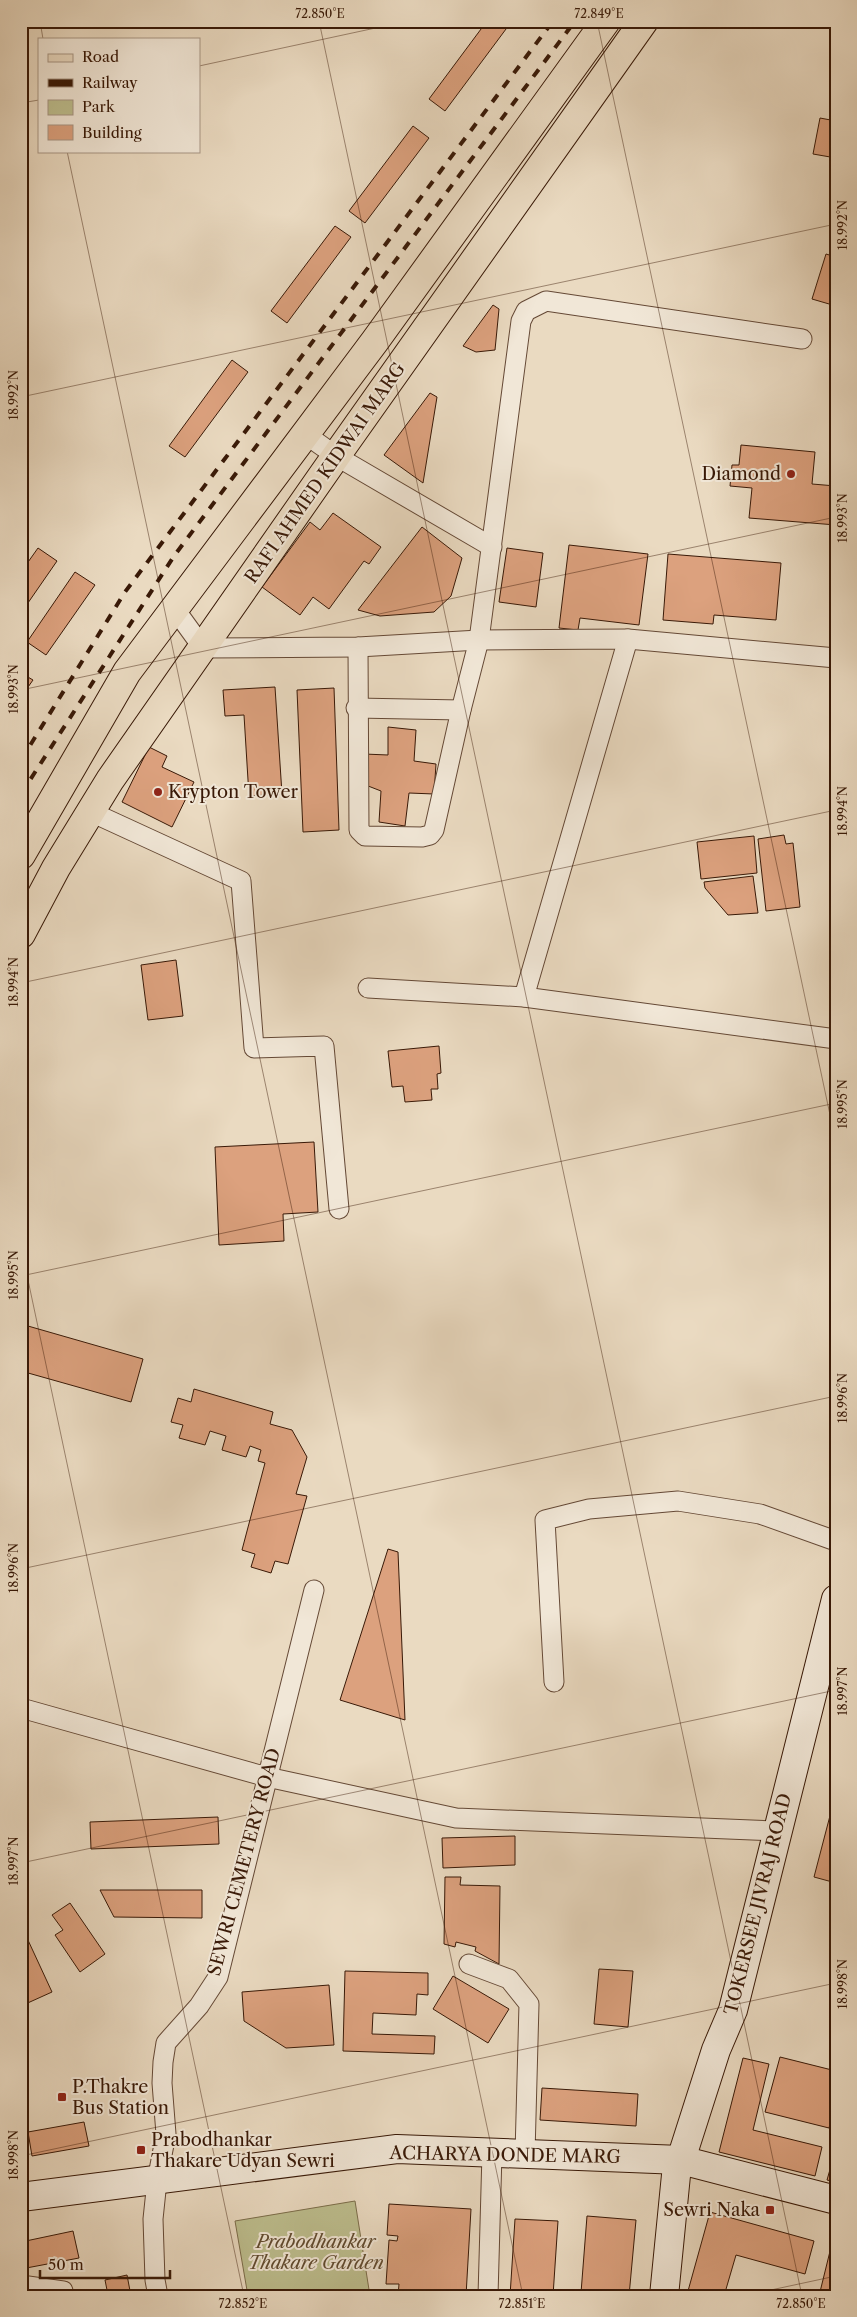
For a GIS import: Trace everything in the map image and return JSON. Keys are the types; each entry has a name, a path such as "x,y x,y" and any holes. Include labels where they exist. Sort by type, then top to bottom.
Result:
{"main road":[{"name":"RAFI AHMED KIDWAI MARG","path":"21,855 127,672 375,341 606,21"},
{"name":"RAFI AHMED KIDWAI MARG","path":"24,924 110,780 336,456 644,21"}],"street":[{"path":"358,647 356,708 358,830 365,836 422,837 430,835 434,830 479,640 521,322 526,311 546,301 802,339"},
{"path":"306,434 336,456 492,547"},
{"path":"174,608 203,648 358,647 479,640 628,639 836,658"},
{"path":"524,997 628,639"},
{"path":"356,708 461,710"},
{"path":"91,812 241,881 254,1048 324,1046 339,1209"},
{"path":"368,988 524,997 836,1039"},
{"path":"554,1682 545,1520 589,1508 678,1501 760,1514 836,1541"},
{"name":"SEWRI CEMETERY ROAD","path":"158,2296 155,2280 153,2219 156,2189 166,2134 162,2083 166,2043 199,2006 218,1977 314,1590"},
{"name":"TOKERSEE JIVRAJ ROAD","path":"664,2296 678,2168 716,2050 733,2010 776,1831 836,1599"},
{"path":"21,1708 267,1777 456,1818 776,1831"},
{"path":"469,1964 509,1979 529,2004 525,2154"},
{"name":"ACHARYA DONDE MARG","path":"21,2214 156,2189 397,2150 491,2161 678,2168"},
{"name":"ACHARYA DONDE MARG","path":"491,2161 525,2154 678,2168 835,2208"},
{"path":"488,2296 491,2161"},
{"name":"ACHARYA DONDE MARG","path":"21,2197 156,2189"},
{"path":"32,2289 63,2291 64,2296"}],"green space":[{"name":"Prabodhankar Thakare Garden","path":"355,2201 370,2296 248,2296 235,2221"}],"building":[{"path":"487,21 503,21 509,25 445,111 429,99"},
{"path":"820,118 836,121 836,158 813,154"},
{"path":"413,126 429,138 365,223 349,211"},
{"path":"335,226 351,237 287,323 271,311"},
{"path":"826,254 836,257 836,306 812,299"},
{"path":"493,305 499,309 495,350 476,352 463,346"},
{"path":"232,360 248,372 185,457 169,446"},
{"path":"430,393 437,397 423,483 384,455"},
{"path":"741,445 815,452 812,484 836,486 836,525 749,518 752,488 730,486 732,465 739,465"},
{"path":"333,513 381,547 369,564 364,561 329,609 313,597 300,615 262,587 310,522 320,530"},
{"path":"422,527 462,558 451,596 434,612 380,616 358,610"},
{"path":"569,545 648,554 639,625 580,618 578,630 559,628"},
{"path":"38,548 57,561 21,613 21,572"},
{"path":"507,548 543,553 536,607 499,602"},
{"path":"668,554 781,563 776,620 714,615 713,624 663,620"},
{"path":"75,572 95,585 46,655 27,642"},
{"path":"21,673 33,680 21,697"},
{"path":"275,687 282,794 249,796 244,715 225,716 223,690"},
{"path":"334,688 339,830 303,832 297,690"},
{"path":"388,727 416,730 414,761 436,764 434,794 409,793 405,826 379,822 381,791 363,784 364,754 388,755"},
{"name":"Krypton Tower","path":"149,747 167,756 162,767 194,782 172,827 122,802"},
{"path":"784,835 786,844 793,843 800,907 766,911 758,839"},
{"path":"754,836 757,873 701,879 697,842"},
{"path":"753,876 758,913 728,915 705,888 704,882"},
{"path":"176,960 183,1016 148,1020 141,965"},
{"path":"439,1046 441,1073 437,1074 438,1089 431,1089 432,1100 405,1102 403,1086 392,1087 388,1051"},
{"path":"314,1142 318,1212 283,1214 284,1241 219,1245 215,1147"},
{"path":"21,1324 143,1359 131,1402 21,1371"},
{"path":"194,1389 273,1412 270,1424 292,1430 307,1457 296,1494 307,1496 288,1564 275,1561 271,1573 251,1567 255,1554 242,1550 265,1463 258,1461 261,1450 250,1446 246,1457 222,1450 226,1436 210,1431 205,1445 179,1438 183,1425 171,1422 178,1398 191,1402"},
{"path":"388,1549 398,1552 405,1720 340,1700"},
{"path":"836,1794 836,1809 832,1808"},
{"path":"832,1808 836,1809 836,1883 814,1877"},
{"path":"218,1817 219,1844 91,1849 90,1822"},
{"path":"515,1836 515,1865 443,1868 442,1838"},
{"path":"445,1877 461,1877 460,1885 500,1886 499,1964 475,1951 476,1947 456,1942 455,1947 444,1944"},
{"path":"100,1890 202,1890 202,1918 114,1917"},
{"path":"70,1903 105,1954 80,1972 55,1935 63,1930 52,1915"},
{"path":"21,1925 52,1992 21,2006"},
{"path":"599,1969 633,1971 628,2027 594,2024"},
{"path":"345,1971 428,1973 428,1995 417,1994 416,2015 373,2013 372,2034 435,2036 434,2054 343,2051"},
{"path":"453,1976 509,2009 488,2043 433,2009"},
{"path":"329,1985 334,2045 286,2048 244,2021 242,1992"},
{"path":"780,2057 836,2071 836,2102 829,2128 765,2112"},
{"path":"743,2058 769,2064 753,2130 822,2147 815,2176 719,2152"},
{"path":"542,2088 638,2094 636,2126 540,2120"},
{"path":"84,2122 89,2146 32,2156 28,2132"},
{"path":"836,2152 836,2182 827,2180"},
{"path":"389,2204 471,2209 466,2296 398,2296 399,2284 386,2284 389,2240 397,2241 398,2236 387,2235"},
{"path":"710,2212 814,2241 805,2274 736,2255 724,2296 706,2296 688,2291"},
{"path":"587,2216 636,2220 629,2296 581,2293"},
{"path":"515,2219 558,2221 553,2296 510,2296"},
{"path":"73,2231 79,2258 21,2269 21,2242"},
{"path":"833,2239 836,2240 836,2296 819,2296"},
{"path":"127,2275 131,2296 102,2296 108,2295 105,2280"}],"railway":[{"path":"21,760 125,592 553,21"},
{"path":"21,794 174,556 575,21"}],"place":[{"name":"Diamond","path":"791,474"},
{"name":"Krypton Tower","path":"158,792"},
{"name":"P.Thakre Bus Station","path":"62,2097"},
{"name":"Prabodhankar Thakare Udyan Sewri","path":"141,2150"},
{"name":"Sewri Naka","path":"770,2210"}]}
